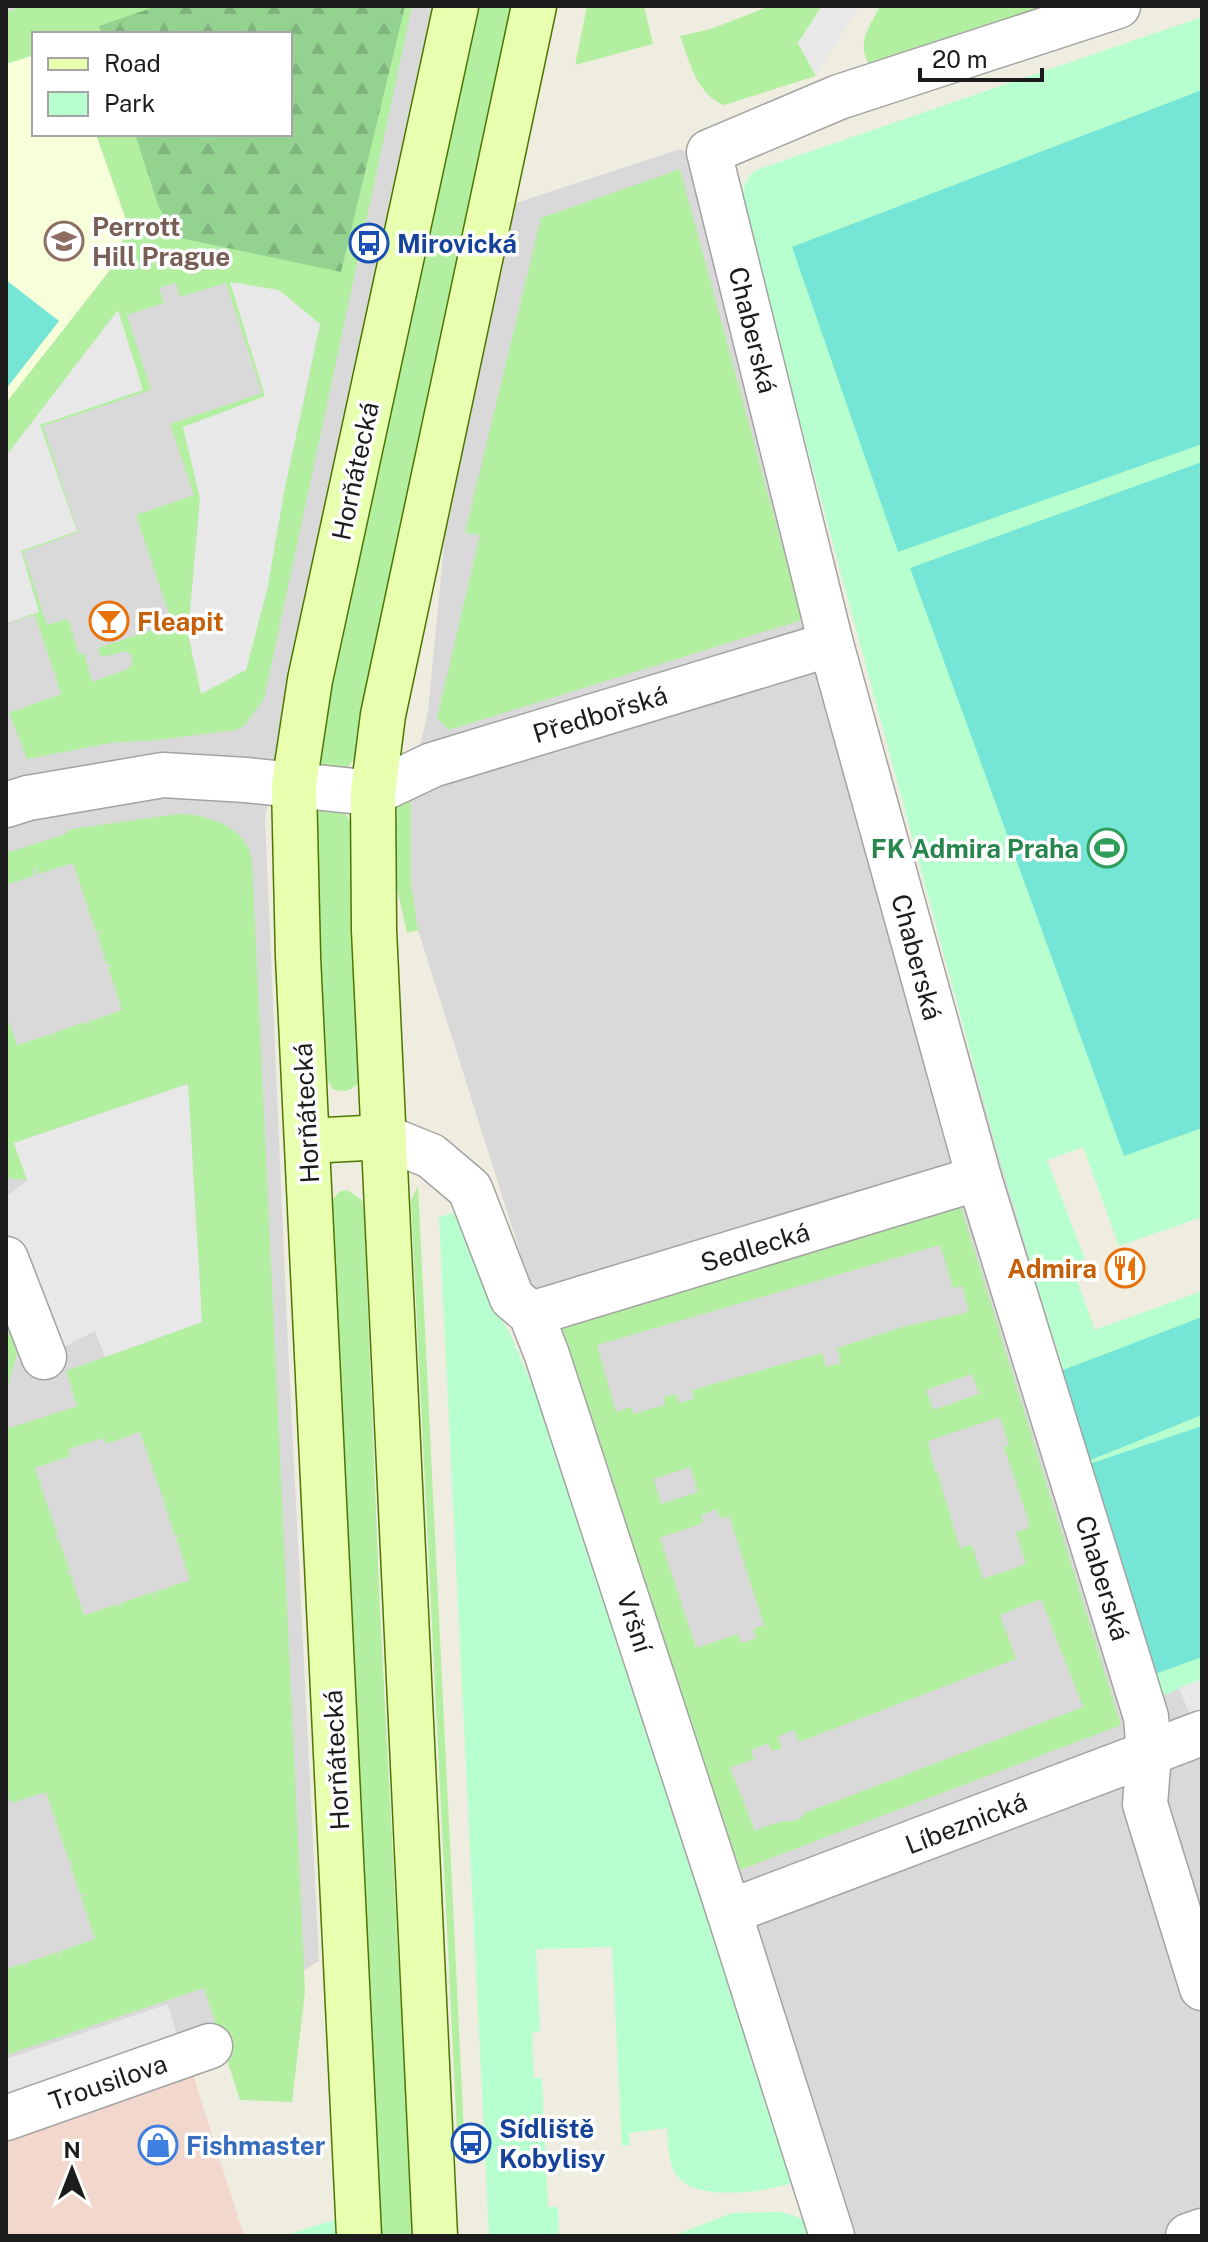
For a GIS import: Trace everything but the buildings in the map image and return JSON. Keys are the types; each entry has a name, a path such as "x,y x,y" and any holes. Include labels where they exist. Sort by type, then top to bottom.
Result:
{"main road":[{"name":"Horňátecká","path":"359,2236 298,957 294,785 318,643 456,6"},
{"path":"435,2236 374,945 373,793 383,715 534,6"},
{"name":"Vršní","path":"308,1141 384,1137"}],"street":[{"name":"Chaberská","path":"1118,6 839,97 709,152 831,644 979,1178 1146,1717 1149,1754 1145,1804 1202,1988"},
{"name":"Předbořská","path":"373,793 432,765 831,644"},
{"path":"6,805 28,798 163,775 373,793"},
{"name":"Vršní","path":"384,1137 431,1156 470,1189 512,1298 531,1314 729,1912 832,2236"},
{"name":"Sedlecká","path":"531,1314 979,1178"},
{"path":"6,1259 44,1357"},
{"name":"Líbeznická","path":"729,1912 1202,1733"},
{"name":"Trousilova","path":"6,2118 210,2046"},
{"path":"1188,2236 1202,2231"}],"shaded area":[{"path":"6,6 432,6 265,818 319,1961 184,2046 6,2106"},
{"path":"822,6 859,6 816,76 798,43"},
{"name":"Perrott Hill Prague","path":"32,56 32,136 97,136 127,222 118,260 6,403 6,64"},
{"path":"1202,90 1202,444 898,552 792,247"},
{"path":"680,149 734,176 846,638 1088,1461 1162,1695 1202,1679 1202,2236 841,2236 549,1322 530,1284 418,930 411,882 411,786 428,711 445,534 516,203"},
{"path":"6,280 59,321 6,389"},
{"path":"230,282 279,290 320,324 285,487 267,590 246,670 201,694 188,634 200,499 183,427 265,396"},
{"path":"118,310 143,390 40,425 77,531 21,551 39,612 6,623 6,456"},
{"name":"FK Admira Praha","path":"1202,462 1202,1128 1124,1156 910,568"},
{"path":"188,1084 202,1322 105,1357 95,1331 44,1357 6,1271 6,1197 27,1180 14,1143"},
{"path":"1202,1317 1202,1415 1088,1461 1063,1370"},
{"path":"1202,1426 1202,1657 1155,1674 1089,1464"},
{"path":"1202,1679 1202,1711 1190,1715 1179,1688"},
{"path":"168,2004 177,2035 6,2093 6,2059"},
{"path":"184,2046 244,2236 6,2236 6,2106"}],"green space":[{"path":"24,6 412,6 264,699 244,726 236,730 110,743 27,759 9,713 61,694 35,615 6,624 39,612 21,551 76,531 40,425 118,311 6,456 6,403 118,260 127,222 97,136 292,136 292,32 32,32 32,56 6,64 6,12","holes":["176,283 180,297 226,283 262,393 170,424 194,495 136,515 172,623 98,648 101,657 127,651 132,657 132,664 128,669 92,682 84,653 79,654 68,619 47,625 23,552 78,532 43,426 151,390 127,315 164,303 159,288","231,283 320,325 285,487 267,590 188,634 200,499 265,396"]},
{"path":"157,6 405,6 341,272 175,237 158,205 136,136 292,136 292,32 101,32 99,26"},
{"path":"476,6 512,6 354,759 344,772 324,769 318,757 319,750"},
{"path":"587,6 644,6 653,44 575,65"},
{"path":"770,6 822,6 798,43 816,76 724,105 714,100 700,85 680,36 711,29"},
{"path":"880,6 1052,6 869,64 864,42"},
{"path":"1202,17 1202,1217 1119,1246 1083,1147 1047,1160 1085,1259 1071,1265 1095,1330 1202,1291 1202,1679 1162,1696 1088,1461 997,1151 744,214 743,196 745,184 756,170"},
{"path":"680,169 802,620 449,730 437,718 480,535 465,533 541,218"},
{"path":"411,786 411,882 418,930 407,933 394,855 398,800"},
{"path":"321,805 342,807 352,826 361,1078 346,1091 332,1089 327,1078 312,823 314,811"},
{"path":"178,814 202,817 235,831 249,849 252,861 305,1991 292,2102 240,2100 204,1988 6,2055 6,1969 24,1963 27,1970 26,1963 58,1952 61,1958 61,1951 95,1939 81,1897 88,1894 80,1895 70,1863 76,1860 69,1861 46,1792 11,1803 6,1797 6,1429 77,1406 66,1371 202,1322 188,1084 14,1143 27,1180 6,1178 6,1013 17,1045 51,1034 55,1040 53,1033 85,1022 89,1028 88,1022 122,1010 108,967 115,965 107,965 97,934 103,931 96,932 73,863 38,874 33,868 35,875 6,885 6,853 63,835 71,829","holes":["140,1432 164,1502 172,1501 164,1503 175,1536 182,1535 176,1538 190,1580 155,1592 156,1600 153,1592 121,1603 122,1611 119,1604 84,1615 70,1573 63,1575 70,1571 58,1539 51,1541 58,1537 35,1468 70,1456 68,1449 104,1438 106,1444"]},
{"path":"418,1186 464,2132 457,2132 411,1200"},
{"path":"347,1190 362,1200 364,1215 380,1611 413,2236 380,2236 331,1202 339,1192"},
{"path":"961,1207 1121,1725 737,1871 560,1326","holes":["940,1245 953,1288 962,1286 969,1312 906,1326 837,1348 841,1363 826,1367 822,1353 692,1390 694,1399 679,1403 676,1394 664,1397 665,1405 633,1414 631,1407 616,1412 597,1345","972,1374 979,1394 933,1410 926,1390","1000,1417 1009,1445 1004,1447 1028,1519 1029,1528 1016,1532 1026,1564 983,1579 972,1545 960,1548 928,1441","690,1467 698,1492 661,1504 654,1479","716,1509 720,1518 729,1516 764,1625 753,1629 756,1638 741,1643 738,1634 696,1648 660,1538 703,1523 701,1515","1041,1599 1083,1707 805,1813 797,1820 775,1823 755,1831 730,1768 754,1759 751,1750 768,1743 772,1751 782,1748 778,1737 794,1730 799,1742 1016,1659 1000,1615"]},
{"path":"457,1212 489,1298 511,1336 561,1451 715,1922 792,2183 732,2193 700,2190 688,2185 678,2177 672,2166 667,2128 629,2133 630,2145 622,2146 612,1947 536,1949 540,2032 532,2033 534,2078 542,2078 548,2207 558,2207 559,2236 489,2236 439,1217"},
{"path":"6,1318 17,1353 8,1386 6,1381"},
{"path":"779,2212 802,2220 821,2236 673,2236 732,2213"},
{"path":"337,2219 338,2236 283,2236"}],"place":[{"name":"Perrott Hill Prague","path":"64,241"},
{"name":"Mirovická","path":"369,243"},
{"name":"Fleapit","path":"109,621"},
{"name":"FK Admira Praha","path":"1107,848"},
{"name":"Admira","path":"1125,1268"},
{"name":"Sídliště Kobylisy","path":"471,2143"},
{"name":"Fishmaster","path":"158,2145"}]}
